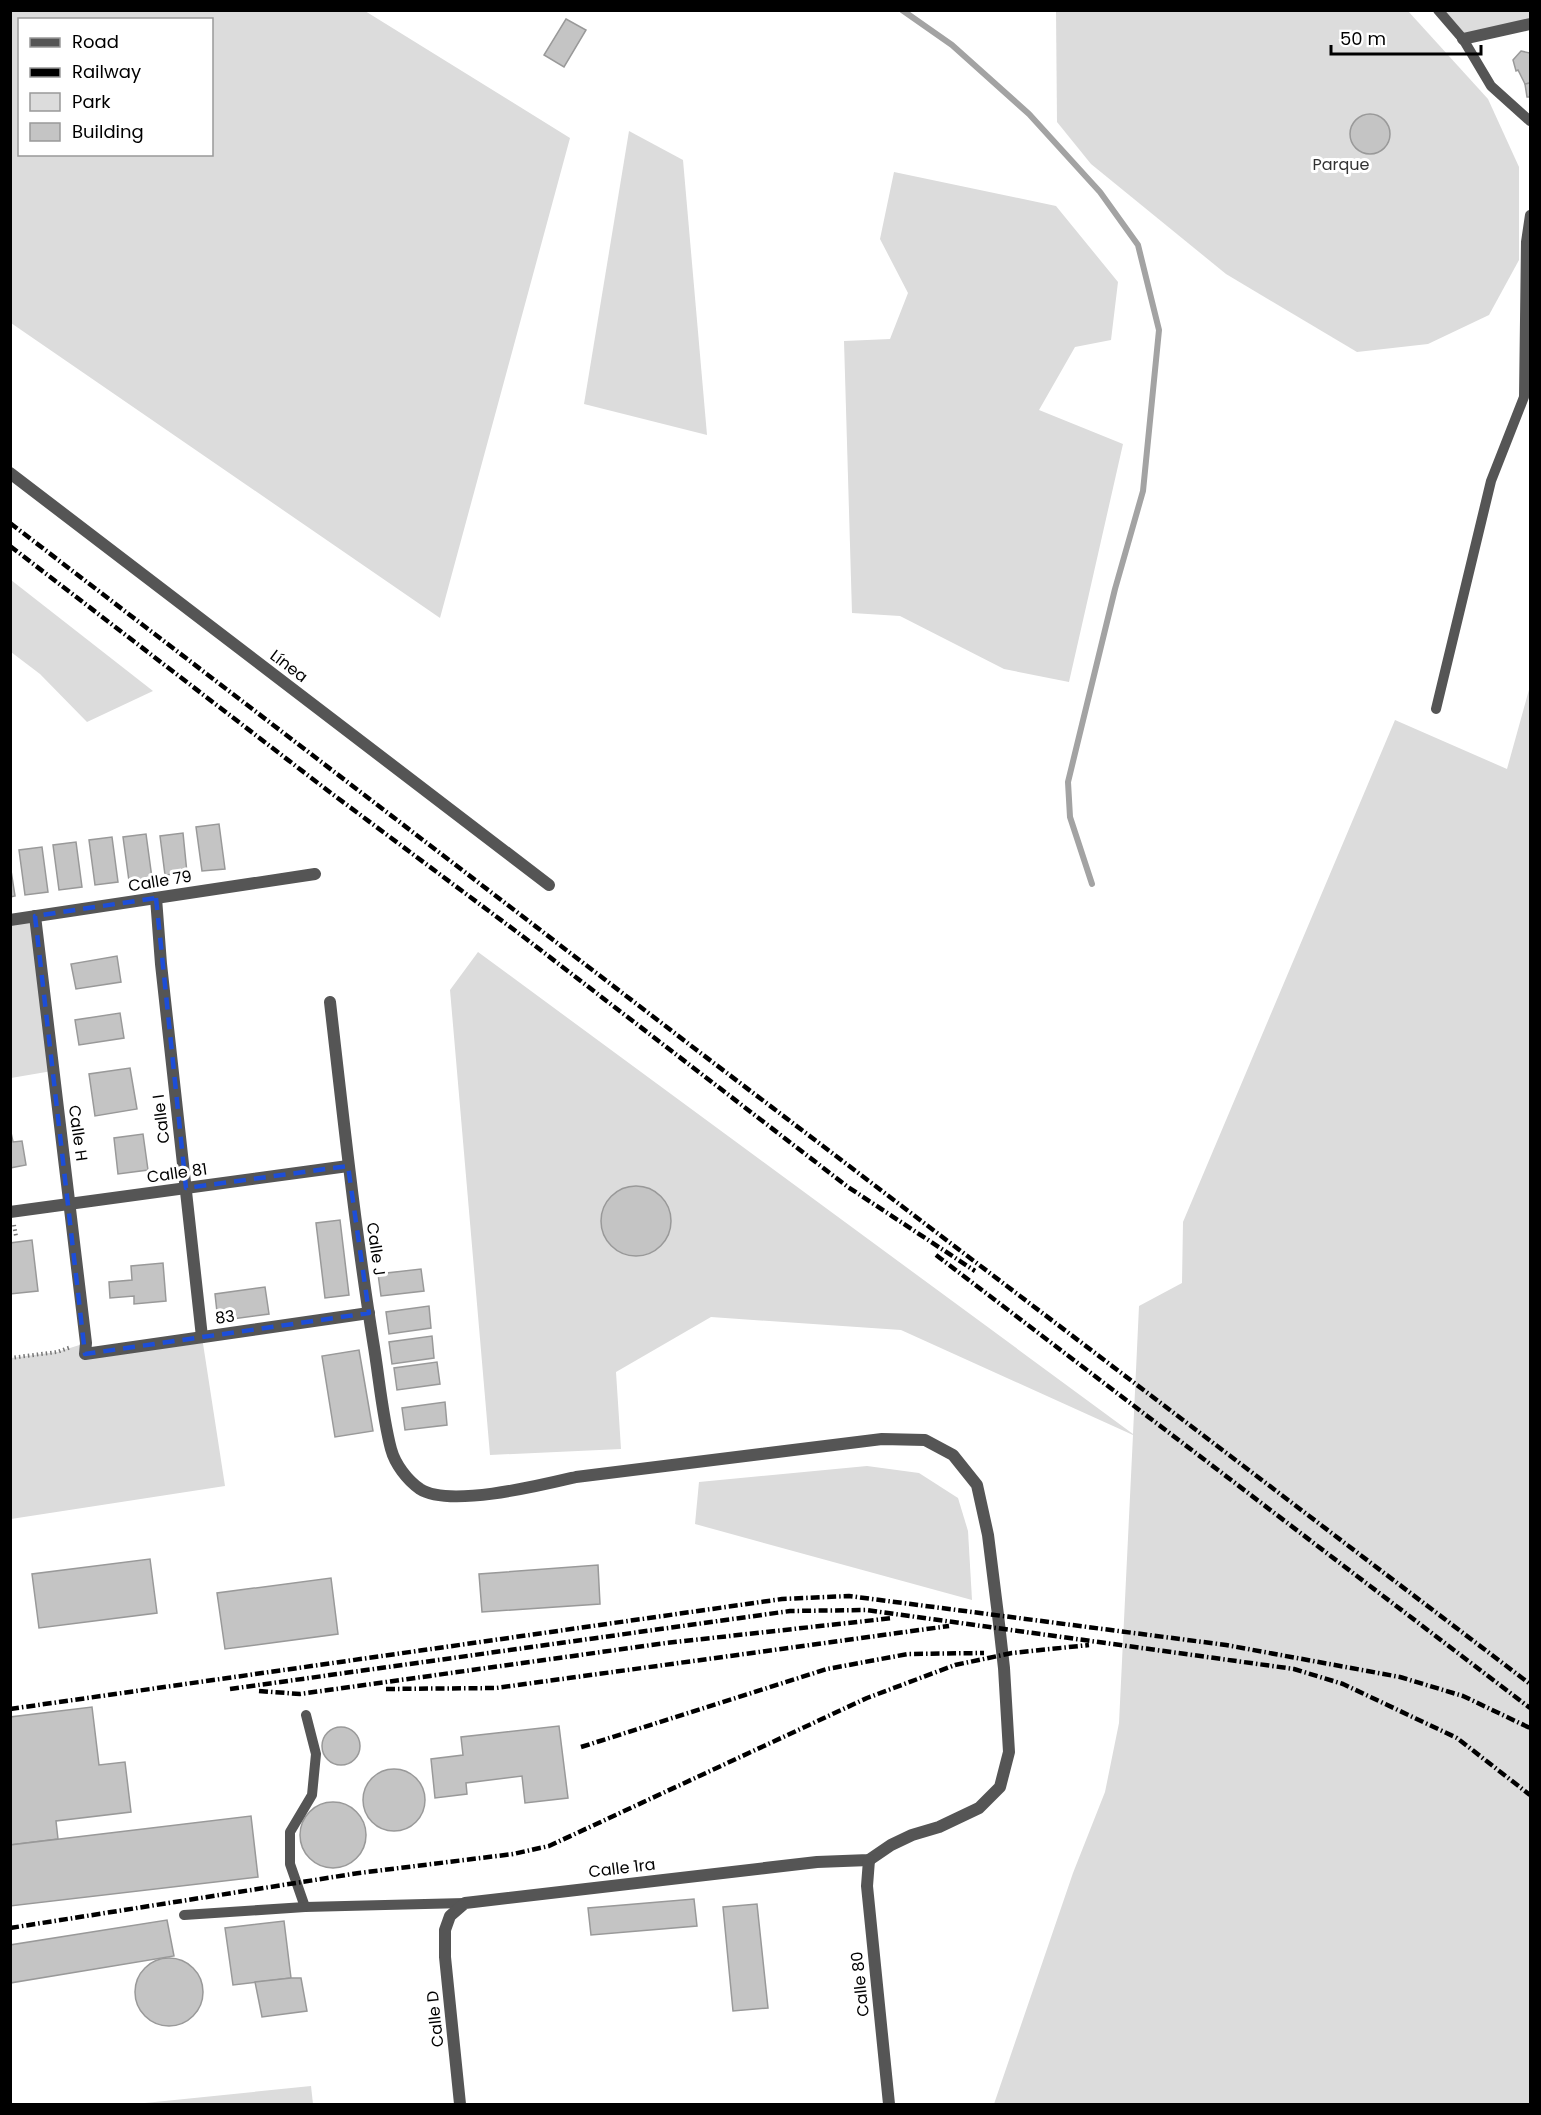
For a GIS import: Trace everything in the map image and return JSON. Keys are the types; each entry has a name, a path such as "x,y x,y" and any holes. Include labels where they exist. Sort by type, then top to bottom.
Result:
{"street":[{"path":"1463,39 1530,24"},
{"name":"Línea","path":"10,473 549,885"},
{"name":"Calle 79","path":"10,920 315,874"},
{"name":"Calle I","path":"156,898 160,964 202,1337"},
{"name":"Calle H","path":"35,916 52,1071 71,1204 85,1348"},
{"name":"Calle J","path":"330,1002 348,1166 392,1450 403,1473 421,1489 436,1496 457,1497 535,1486 576,1477 882,1439 925,1440 953,1455 977,1485 988,1535 1004,1668 1009,1752 1000,1786 979,1808 939,1827 912,1835 891,1845 869,1860"},
{"name":"Calle 81","path":"10,1212 348,1166"},
{"name":"83","path":"85,1348 202,1337 369,1313"},
{"name":"Calle 1ra","path":"465,1903 817,1862 869,1860"},
{"name":"Calle 80","path":"869,1860 867,1886 889,2104"},
{"name":"Calle D","path":"460,2104 445,1957 445,1930 450,1916 465,1903"}],"lane":[{"path":"1438,10 1463,39 1491,86 1530,121"},
{"path":"1436,709 1491,481 1524,397 1526,242 1530,215"},
{"path":"305,1907 290,1864 290,1832 312,1795 316,1754 306,1715"},
{"path":"184,1915 305,1907 465,1903"}],"path":[{"path":"10,1358 85,1348"}],"highlighted area":[{"path":"156,898 186,1188 348,1166 369,1313 85,1354 35,916"}],"green space":[{"path":"11,10 365,11 570,138 440,618 11,323"},
{"name":"Parque","path":"1056,11 1408,11 1488,99 1519,167 1519,260 1489,315 1428,344 1357,352 1226,274 1091,164 1057,122"},
{"path":"1440,11 1530,11 1530,24 1463,39"},
{"path":"629,131 683,160 707,435 584,404"},
{"path":"894,172 1056,206 1118,282 1111,340 1075,347 1039,410 1123,444 1069,682 1004,669 900,616 852,613 844,341 890,339 908,293 880,239"},
{"path":"11,580 153,691 87,722 40,674 11,652"},
{"path":"1530,686 1530,2104 994,2104 1073,1873 1105,1792 1119,1723 1133,1435 901,1330 711,1317 616,1372 621,1449 490,1455 450,990 478,952 1133,1434 1139,1306 1182,1283 1183,1222 1395,720 1507,769"},
{"path":"35,916 52,1071 11,1078 11,920"},
{"path":"202,1337 225,1486 11,1519 11,1358 57,1352 86,1343 85,1353"},
{"path":"867,1466 919,1473 958,1498 968,1531 972,1600 695,1524 699,1482"},
{"path":"311,2086 313,2104 135,2104"}],"building":[{"path":"566,19 586,30 564,67 544,55"},
{"path":"1521,51 1530,53 1530,83 1525,84 1518,70 1516,71 1513,60"},
{"path":"1530,83 1530,97 1527,97 1525,84"},
{"path":"1370,114 1384,120 1390,134 1384,148 1370,154 1356,148 1350,134 1356,120"},
{"path":"219,824 225,869 202,871 196,827"},
{"path":"183,833 187,873 165,875 160,836"},
{"path":"146,834 152,878 129,881 123,837"},
{"path":"112,837 118,882 95,885 89,840"},
{"path":"76,842 82,887 59,890 53,845"},
{"path":"42,847 48,892 25,895 19,850"},
{"path":"10,864 15,896 10,897"},
{"path":"117,956 121,982 76,989 71,964"},
{"path":"120,1013 124,1038 79,1045 75,1020"},
{"path":"130,1068 137,1109 95,1116 89,1074"},
{"path":"10,1128 13,1142 22,1141 26,1165 10,1168"},
{"path":"143,1134 148,1170 118,1174 114,1138"},
{"path":"636,1186 649,1189 661,1196 668,1208 671,1221 668,1234 661,1246 649,1253 636,1256 623,1253 611,1246 604,1234 601,1221 604,1208 611,1196 623,1189"},
{"path":"340,1220 349,1295 325,1298 316,1223"},
{"path":"32,1240 38,1291 10,1294 10,1243"},
{"path":"163,1263 166,1301 134,1304 134,1296 110,1298 109,1282 132,1280 131,1266"},
{"path":"421,1269 424,1291 381,1296 378,1274"},
{"path":"265,1287 269,1314 218,1321 215,1294"},
{"path":"429,1306 431,1328 389,1334 386,1312"},
{"path":"432,1336 434,1358 392,1364 389,1342"},
{"path":"359,1350 373,1431 335,1437 322,1356"},
{"path":"437,1362 440,1384 397,1390 394,1368"},
{"path":"445,1402 447,1425 405,1430 402,1408"},
{"path":"150,1559 157,1613 39,1628 32,1574"},
{"path":"598,1565 600,1604 482,1612 479,1574"},
{"path":"331,1578 338,1634 225,1649 217,1593"},
{"path":"92,1707 99,1765 125,1762 131,1812 56,1821 58,1839 10,1845 10,1717"},
{"path":"559,1726 568,1798 525,1803 522,1776 466,1783 467,1794 435,1798 431,1759 463,1755 461,1737"},
{"path":"341,1727 355,1732 360,1746 355,1760 341,1765 327,1760 322,1746 327,1732"},
{"path":"394,1769 406,1771 416,1778 423,1788 425,1800 423,1812 416,1822 406,1829 394,1831 382,1829 372,1822 365,1812 363,1800 365,1788 372,1778 382,1771"},
{"path":"333,1802 345,1805 356,1812 363,1823 366,1835 363,1847 356,1858 345,1865 333,1868 321,1865 310,1858 303,1847 300,1835 303,1823 310,1812 321,1805"},
{"path":"251,1816 258,1877 10,1906 10,1845"},
{"path":"694,1899 697,1926 591,1935 588,1908"},
{"path":"757,1904 768,2008 733,2011 723,1907"},
{"path":"167,1920 174,1956 10,1983 10,1945"},
{"path":"284,1921 291,1978 233,1985 225,1928"},
{"path":"169,1958 182,1961 193,1968 200,1979 203,1992 200,2005 193,2016 182,2023 169,2026 156,2023 145,2016 138,2005 135,1992 138,1979 145,1968 156,1961"},
{"path":"301,1978 307,2011 262,2017 255,1982"}],"waterway":[{"path":"902,10 952,45 1029,114 1100,192 1138,245 1159,330 1143,491 1115,589 1068,782 1070,817 1092,884"}],"railway":[{"path":"10,523 694,1048 1530,1684"},
{"path":"10,546 848,1187 975,1271"},
{"path":"936,1255 1530,1708"},
{"path":"10,1709 782,1599 849,1596 1226,1645 1400,1677 1463,1696 1530,1728"},
{"path":"230,1689 790,1611 866,1610 1294,1669 1343,1684 1457,1738 1530,1795"},
{"path":"259,1691 300,1694 666,1643 893,1618"},
{"path":"386,1689 496,1688 949,1626"},
{"path":"10,1928 359,1873 513,1854 549,1846 867,1698 955,1665 1012,1653 1089,1645"},
{"path":"581,1747 827,1669 908,1654 984,1653"}]}
